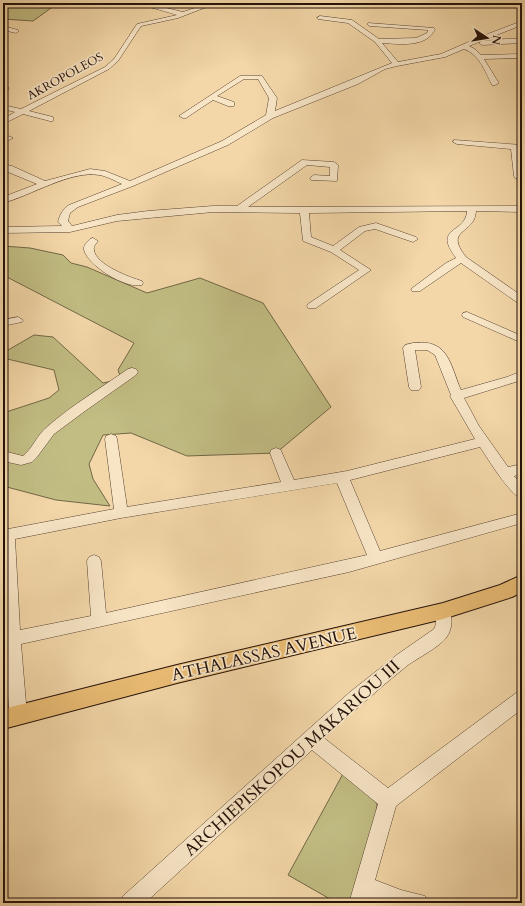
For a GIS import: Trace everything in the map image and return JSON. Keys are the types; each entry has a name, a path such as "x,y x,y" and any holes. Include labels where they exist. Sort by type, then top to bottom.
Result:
{"main road":[{"name":"ATHALASSAS AVENUE","path":"11,717 177,674 443,611 505,591 522,583"}],"street":[{"path":"139,3 182,14"},
{"name":"AKROPOLEOS","path":"3,122 110,66 139,25 182,14 214,3"},
{"path":"320,18 350,21 377,41 396,64"},
{"path":"70,229 63,222 64,216 67,210 75,205 130,184 225,144 270,116 355,82 383,68 396,64 443,56 473,42 522,23"},
{"path":"370,24 432,29 431,34 420,40 377,41"},
{"path":"3,28 16,31"},
{"path":"478,57 519,56 511,41"},
{"path":"473,42 522,41"},
{"path":"464,47 473,50 491,72 495,83"},
{"path":"183,116 242,77 260,77 273,98 270,116"},
{"path":"212,97 232,104"},
{"path":"3,107 50,119"},
{"path":"457,142 519,146 518,176 522,176"},
{"path":"239,209 305,162 334,165 334,179 314,178"},
{"path":"3,167 9,168 45,184"},
{"path":"3,200 45,184 90,171 99,172 130,184"},
{"path":"472,208 473,215 470,220 452,235 450,242 453,250 462,259 522,301"},
{"path":"3,230 70,229 148,214 213,209 522,209"},
{"path":"304,210 306,239 334,250 366,270 312,306"},
{"path":"334,250 362,229 376,226 413,239"},
{"path":"93,241 89,247 89,251 104,268 119,277 138,283"},
{"path":"416,289 450,265 462,259"},
{"path":"467,315 522,340"},
{"path":"3,323 18,320"},
{"path":"415,387 409,348 435,348 440,353 456,396 483,442 504,473 522,494"},
{"path":"3,456 19,461 30,457 49,432 132,372"},
{"path":"456,396 511,380 522,375"},
{"path":"511,380 522,386"},
{"path":"111,440 121,513"},
{"path":"11,717 13,639 6,535 121,513 341,476 483,442"},
{"path":"276,453 290,484"},
{"path":"504,473 522,469"},
{"path":"341,476 376,559"},
{"path":"13,639 376,559 522,518"},
{"path":"94,561 99,621"},
{"name":"ARCHIEPISKOPOU MAKARIOU III","path":"130,903 356,698 404,658 440,634 444,625 443,611"},
{"path":"418,903 362,894 388,800 522,700"},
{"path":"312,739 388,800"}],"shaded area":[{"path":"3,3 58,3 33,21 3,19"},
{"path":"3,246 30,248 63,255 71,263 87,267 147,293 200,278 263,303 331,407 276,453 187,456 131,433 103,435 89,464 93,479 110,506 56,500 3,486 3,413 49,398 59,390 54,370 3,358 3,353 34,335 53,337 103,383 121,379 118,370 134,343 3,275"},
{"path":"345,770 370,791 377,804 376,821 350,903 337,903 288,875"}]}
